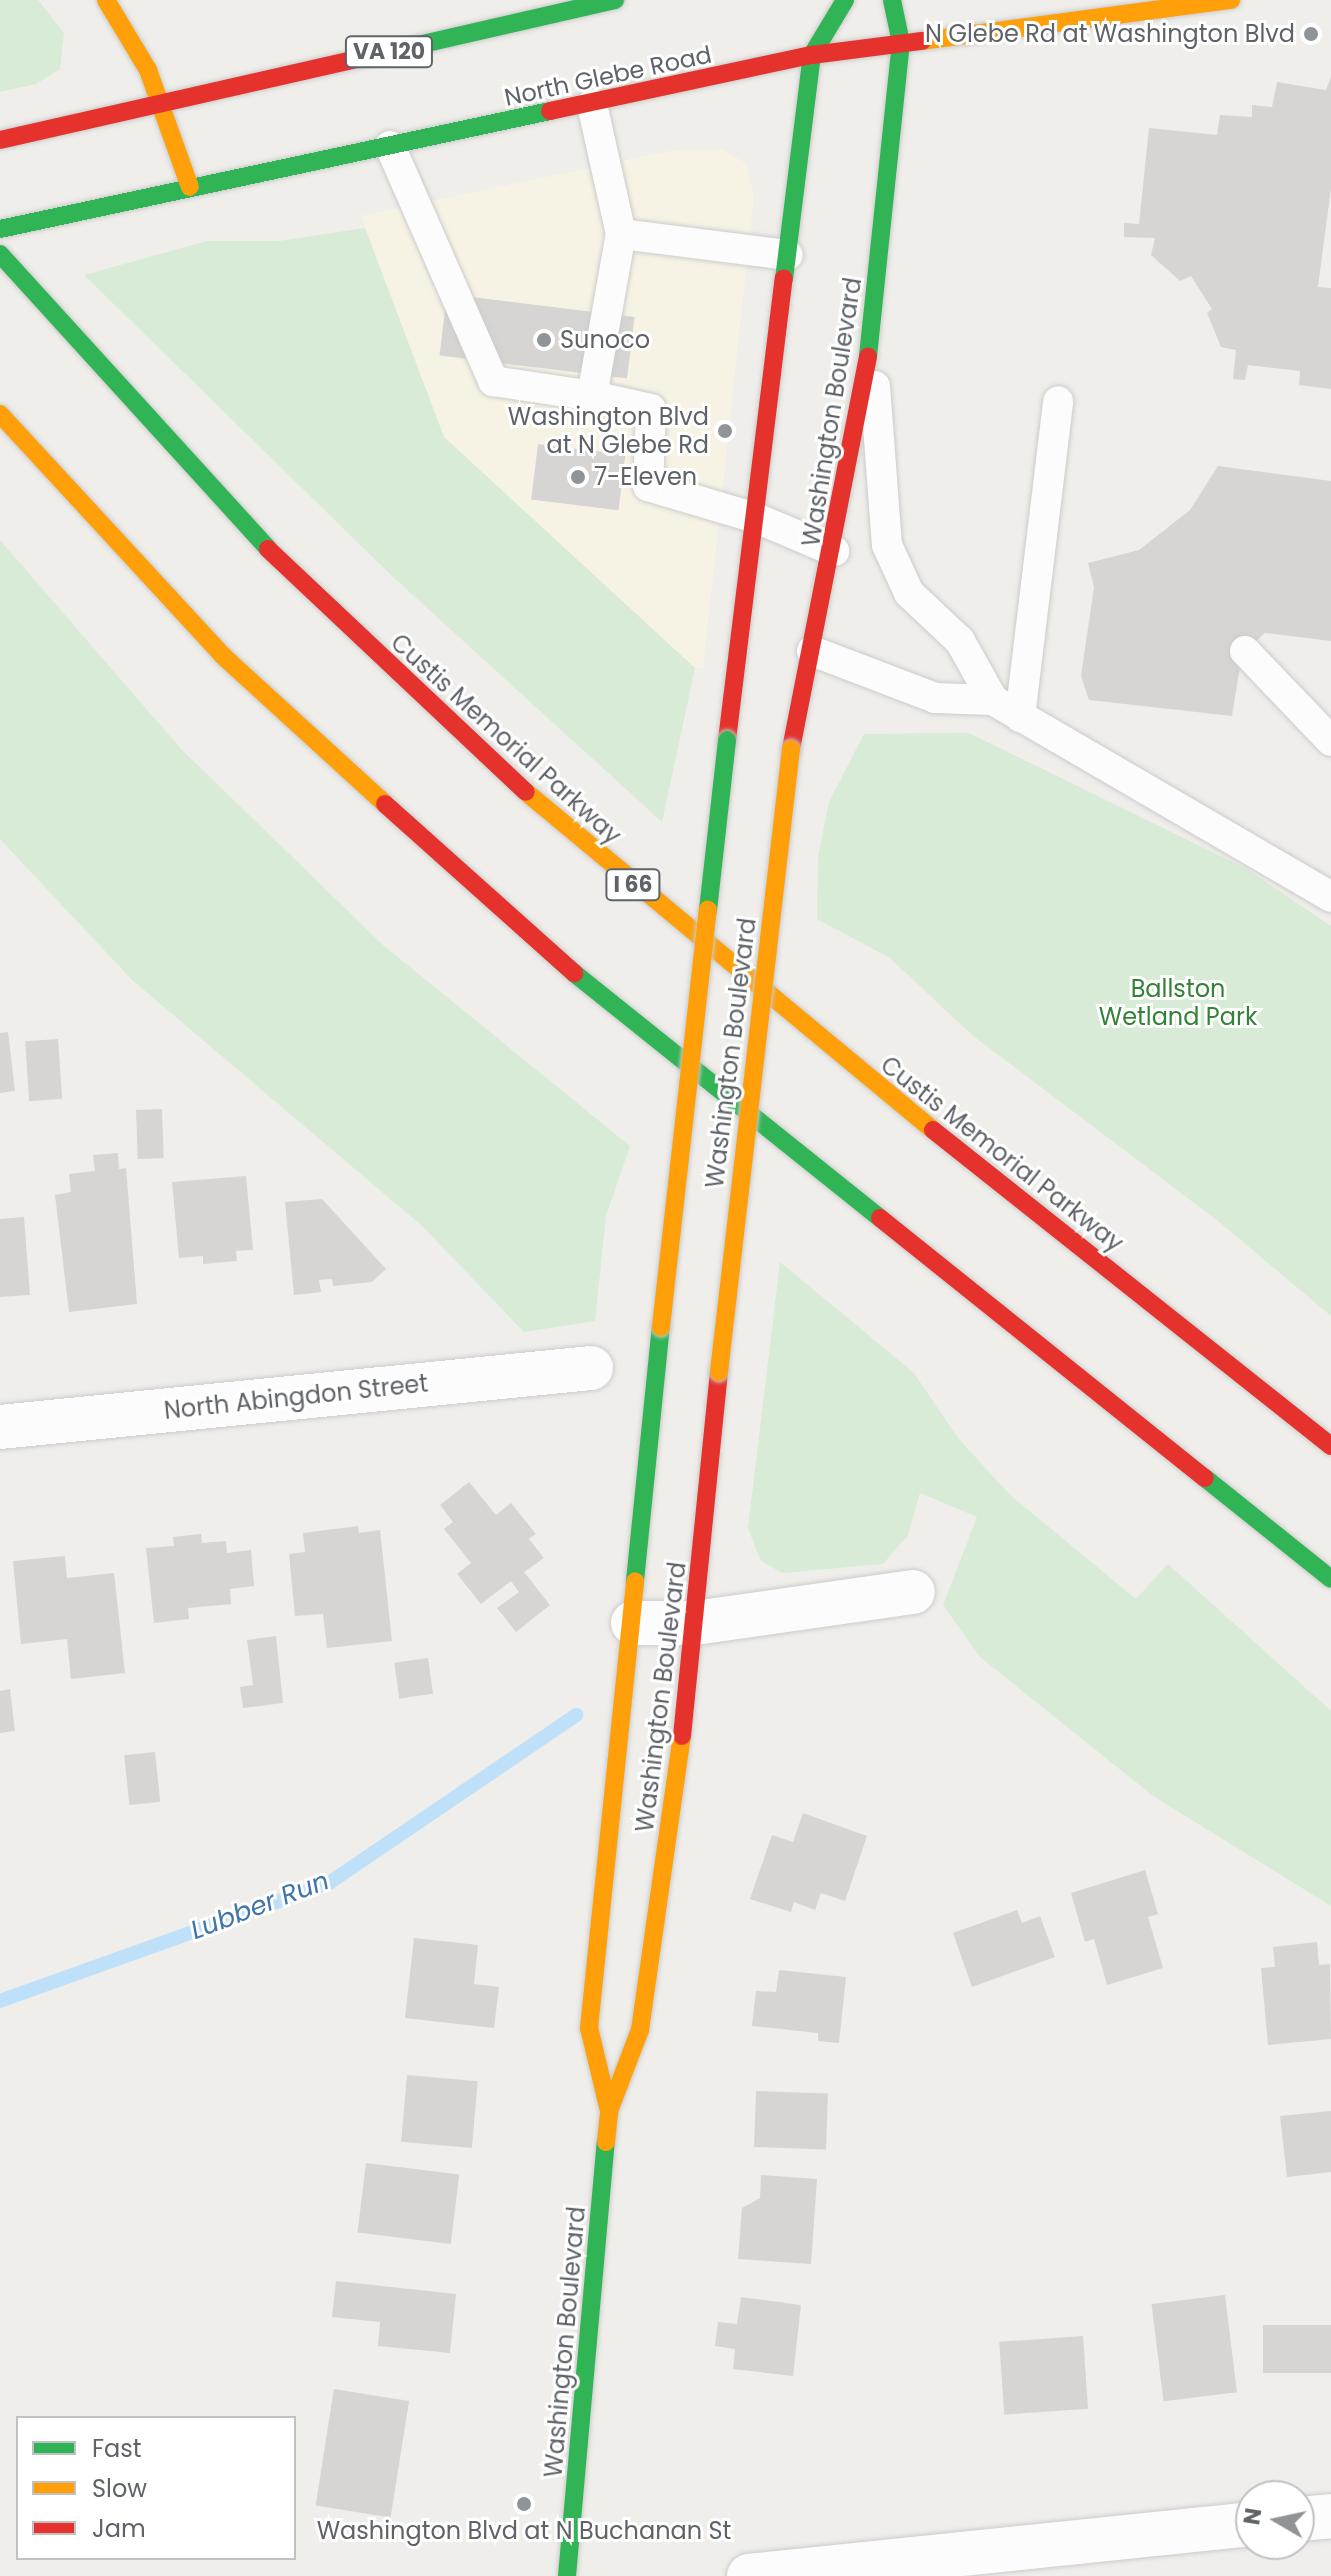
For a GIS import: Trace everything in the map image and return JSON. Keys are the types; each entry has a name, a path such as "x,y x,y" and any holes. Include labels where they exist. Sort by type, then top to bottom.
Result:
{"main road":[{"path":"106,0 130,36 164,105 183,189"},
{"name":"VA 120","path":"0,140 164,105 517,11 615,0"},
{"name":"Washington Boulevard","path":"609,2111 589,2028 661,1327 727,740 812,55 845,0"},
{"name":"Washington Boulevard","path":"567,2576 609,2111 640,2030 695,1623 719,1372 791,749 834,551 872,336 901,43 892,0"},
{"name":"North Glebe Road","path":"0,229 812,55 1231,0"},
{"name":"Custis Memorial Parkway","path":"0,254 168,446 257,538 524,791 812,1033 1331,1446"},
{"path":"0,414 222,655 529,936 1331,1579"}],"street":[{"name":"North Abingdon Street","path":"0,1427 591,1368"},
{"path":"633,1623 695,1623 913,1592"},
{"path":"749,2576 1235,2526"}],"lane":[{"path":"592,104 621,234 592,396"},
{"path":"390,146 493,381 592,396 651,409 648,486 756,518 834,551"},
{"path":"621,234 788,255"},
{"path":"872,336 887,545 909,593 960,641 993,700 1328,888"},
{"path":"1020,717 1058,401"},
{"path":"1251,646 1283,673 1289,693 1331,741"},
{"path":"812,651 935,698 993,700"}],"shaded area":[{"path":"722,149 745,163 754,196 703,668 695,668 444,437 361,216 675,150"}],"green space":[{"path":"0,0 38,0 64,33 60,69 36,84 0,92"},
{"path":"365,228 444,437 695,668 662,822 392,576 84,275 207,241 279,241"},
{"path":"0,540 181,749 383,945 630,1146 606,1216 595,1321 524,1332 421,1225 132,980 0,839"},
{"name":"Ballston Wetland Park","path":"969,733 1245,868 1331,926 1331,1316 1218,1221 972,1035 890,958 817,919 818,857 829,802 864,734"},
{"path":"780,1262 914,1373 958,1438 1010,1495 1136,1599 1168,1564 1331,1711 1331,1906 1153,1796 980,1657 943,1605 977,1517 920,1493 908,1535 883,1564 782,1573 760,1560 748,1528"}],"building":[{"path":"1331,77 1331,188 1318,287 1331,288 1331,389 1299,385 1300,371 1248,365 1245,380 1233,379 1236,350 1221,347 1207,313 1212,309 1191,276 1180,281 1151,255 1155,238 1124,237 1124,223 1139,224 1149,128 1217,135 1220,115 1252,117 1252,105 1272,107 1277,82 1326,90"},
{"path":"447,294 635,317 627,379 439,356"},
{"name":"7-Eleven","path":"538,444 625,455 619,510 531,500"},
{"path":"1218,466 1331,481 1331,641 1265,633 1242,654 1232,716 1089,700 1081,676 1094,587 1088,563 1139,550 1190,510"},
{"path":"8,1032 15,1091 0,1093 0,1033"},
{"path":"58,1039 62,1099 29,1101 25,1041"},
{"path":"162,1109 164,1158 138,1159 136,1110"},
{"path":"118,1153 119,1169 126,1168 137,1304 69,1312 55,1195 71,1192 69,1174 95,1171 93,1155"},
{"path":"246,1176 253,1250 236,1251 237,1261 203,1264 203,1256 179,1258 172,1182"},
{"path":"322,1199 386,1269 372,1282 333,1286 332,1279 319,1280 321,1292 294,1295 285,1202"},
{"path":"24,1217 30,1295 0,1297 0,1219"},
{"path":"469,1482 496,1515 511,1503 536,1534 529,1539 544,1558 524,1572 550,1605 516,1632 497,1608 519,1592 511,1581 481,1604 457,1574 471,1563 444,1529 453,1522 440,1505"},
{"path":"358,1526 359,1533 380,1530 392,1641 327,1648 323,1614 295,1616 289,1554 305,1552 303,1533"},
{"path":"201,1534 202,1543 226,1541 227,1553 251,1550 254,1586 230,1589 231,1604 188,1608 189,1619 154,1623 146,1548 174,1546 173,1537"},
{"path":"65,1556 67,1578 114,1573 125,1673 71,1679 67,1639 21,1644 13,1561"},
{"path":"276,1636 283,1703 243,1708 240,1687 253,1685 247,1640"},
{"path":"428,1658 433,1694 399,1698 394,1663"},
{"path":"10,1689 15,1731 0,1733 0,1691"},
{"path":"155,1752 160,1802 129,1805 124,1755"},
{"path":"803,1813 867,1836 845,1901 821,1893 815,1910 794,1902 791,1912 750,1899 772,1835 793,1842"},
{"path":"1145,1870 1158,1914 1148,1917 1163,1968 1107,1985 1094,1939 1085,1942 1071,1893"},
{"path":"1017,1910 1022,1923 1040,1916 1055,1957 972,1987 953,1933"},
{"path":"414,1938 478,1945 474,1984 499,1987 494,2028 405,2018"},
{"path":"1317,1942 1319,1965 1330,1964 1331,2039 1268,2045 1261,1968 1275,1967 1273,1947"},
{"path":"779,1970 846,1977 839,2043 818,2041 818,2033 752,2026 756,1991 776,1992"},
{"path":"407,2075 478,2081 472,2148 401,2142"},
{"path":"756,2091 828,2094 826,2149 754,2147"},
{"path":"1331,2111 1331,2172 1287,2177 1280,2116"},
{"path":"366,2163 459,2174 451,2244 357,2232"},
{"path":"761,2175 817,2179 811,2264 738,2259 742,2208 760,2198"},
{"path":"336,2281 456,2294 450,2353 378,2346 380,2322 332,2317"},
{"path":"1225,2295 1237,2392 1163,2401 1152,2304"},
{"path":"741,2297 801,2305 793,2376 733,2369 735,2349 715,2346 718,2322 737,2324"},
{"path":"1263,2325 1331,2325 1331,2373 1263,2373"},
{"path":"1083,2336 1088,2409 1004,2415 999,2342"},
{"path":"334,2389 409,2401 391,2517 316,2506"}],"waterway":[{"name":"Lubber Run","path":"0,2001 329,1883 576,1715"}],"traffic: fast":[{"path":"392,51 615,0"},
{"path":"784,279 812,55 845,0"},
{"path":"868,356 901,43 892,0"},
{"path":"0,229 550,111"},
{"path":"0,254 268,549"},
{"path":"708,910 727,740"},
{"path":"574,973 880,1218"},
{"path":"635,1581 661,1327"},
{"path":"1205,1478 1331,1579"},
{"path":"567,2576 606,2142"}],"traffic: slow":[{"path":"106,0 148,70 190,187"},
{"path":"922,41 1231,0"},
{"path":"0,414 222,655 385,804"},
{"path":"719,1372 791,749"},
{"path":"526,792 933,1130"},
{"path":"661,1327 708,910"},
{"path":"609,2111 589,2028 635,1581"},
{"path":"606,2142 609,2111 640,2030 682,1736"}],"traffic: jam":[{"path":"550,111 812,55 922,41"},
{"path":"0,140 392,51"},
{"path":"727,740 784,279"},
{"path":"791,749 868,356"},
{"path":"268,549 526,792"},
{"path":"385,804 574,973"},
{"path":"933,1130 1331,1446"},
{"path":"880,1218 1205,1478"},
{"path":"682,1736 719,1372"}],"place":[{"name":"N Glebe Rd at Washington Blvd","path":"1311,34"},
{"name":"Sunoco","path":"544,340"},
{"name":"Washington Blvd at N Glebe Rd","path":"725,431"},
{"name":"7-Eleven","path":"578,477"},
{"name":"Washington Blvd at N Buchanan St","path":"524,2504"}]}
